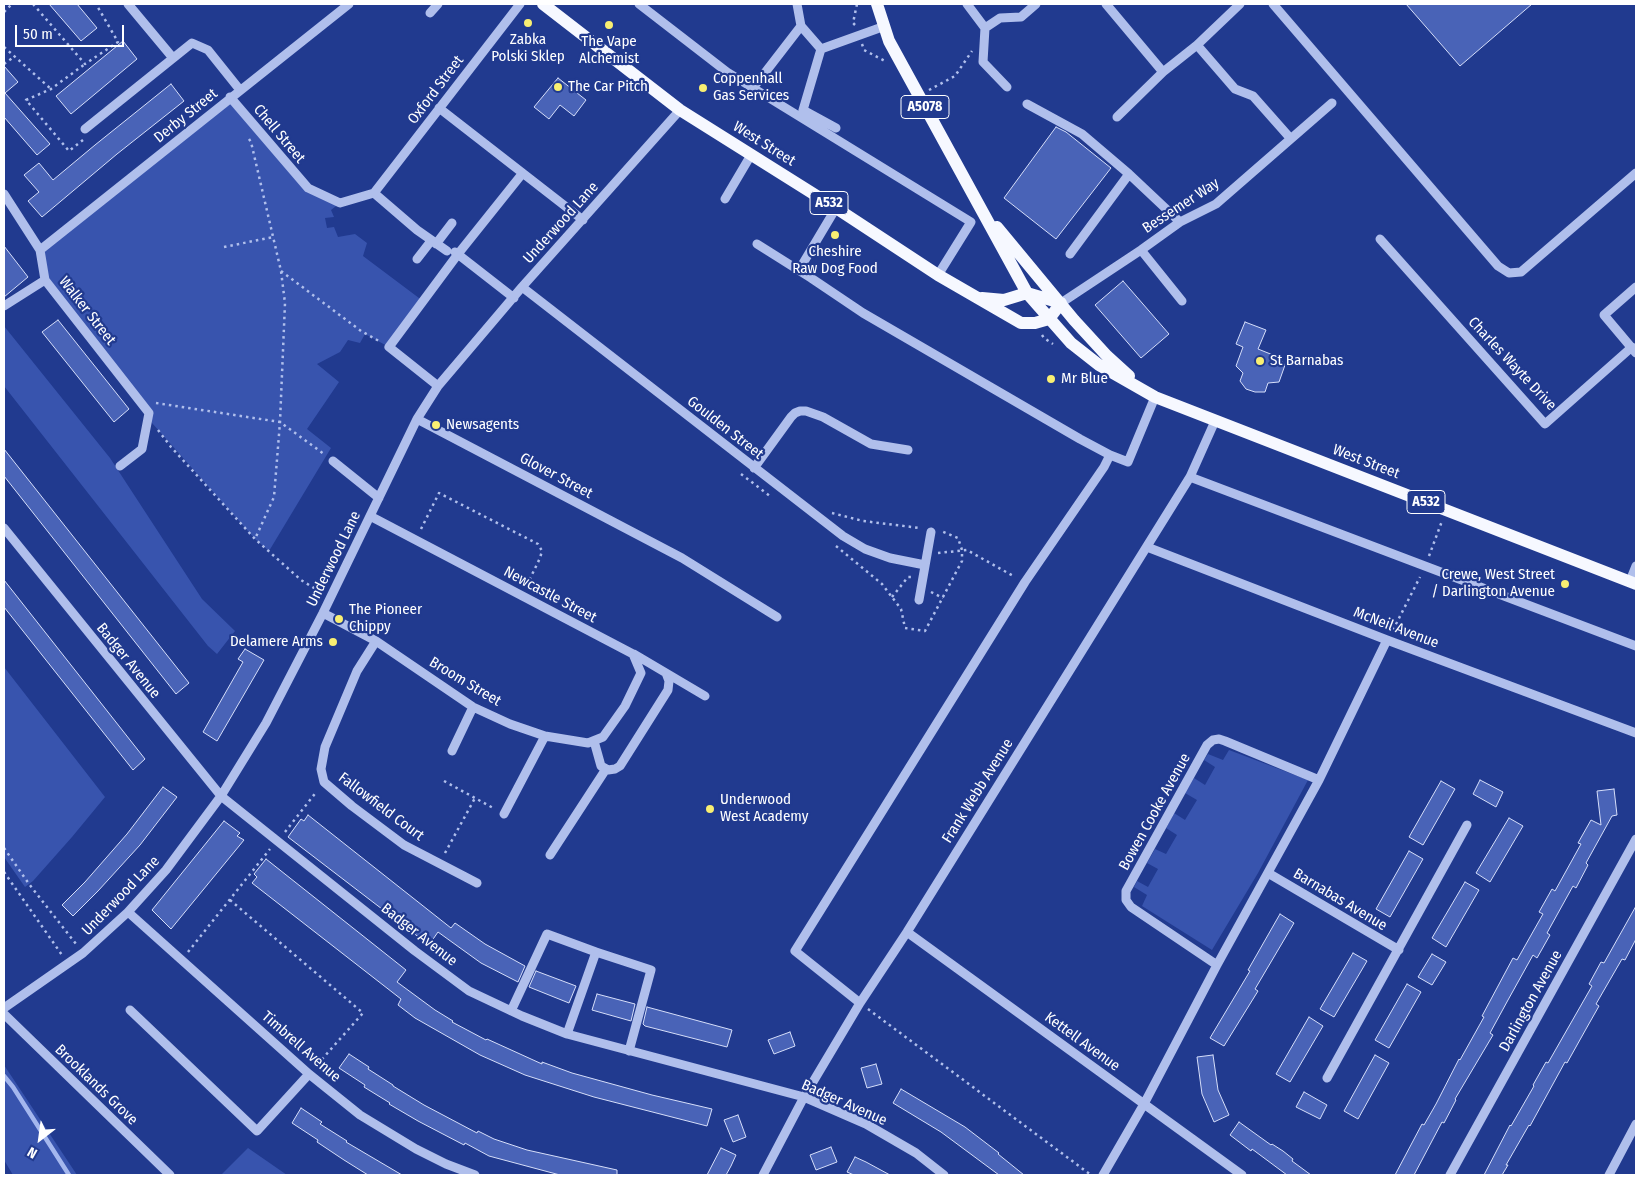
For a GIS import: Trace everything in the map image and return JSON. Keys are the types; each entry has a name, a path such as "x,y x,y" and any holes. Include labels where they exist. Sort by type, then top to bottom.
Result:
{"main road":[{"name":"West Street","path":"543,4 680,110 938,275 1021,323 1035,323 1049,319"},
{"name":"A5078","path":"877,4 889,41 1027,293"},
{"name":"A5078","path":"980,208 1042,279"},
{"name":"West Street","path":"1042,279 1107,356 1142,389"},
{"name":"West Street","path":"977,298 1004,300 1027,293 1072,343 1098,365 1155,397 1633,583"},
{"path":"1027,293 1060,302 1049,319"}],"street":[{"path":"128,4 173,58"},
{"name":"Derby Street","path":"40,250 347,4"},
{"path":"430,13 438,4"},
{"name":"Oxford Street","path":"374,193 520,4"},
{"path":"639,4 728,72 971,222 938,275"},
{"path":"797,4 801,26 821,49"},
{"path":"967,4 985,28 983,62 1007,88"},
{"path":"985,28 1000,18 1021,17 1036,4"},
{"path":"1106,4 1163,72"},
{"path":"1117,116 1163,72 1197,45 1240,4"},
{"path":"1274,4 1498,266 1509,273 1521,272 1636,173"},
{"path":"757,83 801,26"},
{"path":"821,49 884,26"},
{"path":"85,129 192,43 208,50 240,90"},
{"path":"1197,45 1235,89 1253,96 1291,139"},
{"path":"821,49 803,110 836,128"},
{"name":"Chell Street","path":"230,97 308,188 340,203 374,193"},
{"name":"Bessemer Way","path":"1060,302 1141,250 1180,222 1216,204 1332,103"},
{"path":"1027,104 1082,134 1129,174 1180,222"},
{"path":"440,108 583,220"},
{"name":"Underwood Lane","path":"4,1008 83,953 128,912 166,870 221,796 266,723 323,613 417,419 438,386 680,110"},
{"path":"725,199 751,155"},
{"path":"438,386 389,347 453,252 522,174"},
{"path":"1070,254 1129,174"},
{"path":"374,193 417,230 433,242 453,252 514,298"},
{"name":"Walker Street","path":"4,194 40,250 45,280 149,413"},
{"path":"799,270 836,208"},
{"path":"417,259 452,223"},
{"name":"Charles Wayte Drive","path":"1380,240 1546,424 1634,350"},
{"path":"757,244 863,313 1080,439 1128,462 1155,397"},
{"path":"1141,250 1182,301"},
{"path":"4,306 45,280"},
{"path":"1634,350 1604,315 1636,287"},
{"name":"Goulden Street","path":"522,288 844,536 865,549 890,558 925,565"},
{"path":"754,468 791,417 800,411 806,411 823,417 871,444 908,450"},
{"path":"120,466 142,449 149,413"},
{"name":"Glover Street","path":"417,419 682,558 777,617"},
{"name":"Frank Webb Avenue","path":"763,1175 804,1097 860,1004 1190,477 1215,421"},
{"path":"860,1004 795,951 1025,582 1104,467 1110,455"},
{"path":"333,461 379,498"},
{"path":"1190,477 1636,646"},
{"name":"Newcastle Street","path":"370,516 633,654 705,696"},
{"name":"Badger Avenue","path":"4,528 221,796 407,945 469,991 511,1011 568,1034 804,1097 866,1124 916,1153 944,1175"},
{"path":"919,600 930,530"},
{"name":"McNeil Avenue","path":"1146,547 1636,733"},
{"path":"1633,583 1636,566"},
{"name":"Broom Street","path":"323,613 376,641 473,707 510,724 545,736 588,744 598,739"},
{"path":"1103,1175 1144,1104 1318,780 1387,640"},
{"name":"Fallowfield Court","path":"376,641 357,671 325,747 321,770 324,782 352,806 404,845 477,884"},
{"path":"633,654 641,673 625,706 598,739 601,766 606,769 615,769 620,766 668,690 669,681 666,673"},
{"path":"452,751 473,707"},
{"path":"504,814 545,736"},
{"name":"Bowen Cooke Avenue","path":"1217,965 1131,907 1126,900 1126,891 1207,745 1213,740 1225,741 1318,780"},
{"path":"550,855 606,769"},
{"name":"Barnabas Avenue","path":"1327,1078 1468,825"},
{"name":"Darlington Avenue","path":"1450,1175 1636,839"},
{"name":"Barnabas Avenue","path":"1268,873 1399,950"},
{"name":"Timbrell Avenue","path":"128,912 309,1074 360,1115 431,1157 475,1175"},
{"name":"Kettell Avenue","path":"906,932 1242,1175"},
{"path":"511,1011 547,934 652,970 629,1051"},
{"path":"568,1034 596,952"},
{"path":"130,1010 257,1130 309,1074"},
{"name":"Brooklands Grove","path":"4,1014 170,1175"},
{"path":"1609,1175 1636,1124"}],"path":[{"path":"4,12 12,4"},
{"path":"33,4 85,64"},
{"path":"85,129 84,139 70,151 26,100 51,89 118,42 96,4"},
{"path":"919,95 956,76 972,50 985,41"},
{"path":"4,48 51,89"},
{"path":"4,64 14,57"},
{"path":"247,136 251,142 281,271 285,303 280,422 274,497 256,539"},
{"path":"224,247 273,237"},
{"path":"281,271 361,331 389,347"},
{"path":"143,404 153,402 280,422 333,461"},
{"path":"149,413 152,422 171,447 256,539 301,580 329,598"},
{"path":"416,540 439,493 538,544 542,551 540,558 522,596"},
{"path":"826,510 863,521 943,531 958,538 962,550"},
{"path":"927,555 967,550 1025,582"},
{"path":"892,597 908,577 923,576"},
{"path":"444,781 504,814"},
{"path":"181,959 193,947 324,782"},
{"path":"439,863 475,798"},
{"path":"4,848 29,884 83,953"},
{"path":"4,872 68,965"},
{"path":"230,900 363,1013 309,1074"},
{"path":"860,1004 1092,1175"}],"shaded area":[{"path":"230,97 308,188 340,203 331,210 334,217 325,218 327,228 334,227 338,237 355,234 367,243 363,256 423,301 389,347 365,334 360,343 348,340 340,352 317,364 339,382 307,429 331,448 269,551 255,539 152,423 149,413 45,280 40,250"},
{"path":"4,326 110,458 202,599 235,631 217,654 208,646 4,386"},
{"path":"4,667 105,797 33,881 25,887 4,857"},
{"path":"1229,750 1308,780 1258,873 1212,950 1142,906 1147,895 1134,887 1137,881 1148,887 1158,869 1147,863 1155,849 1166,854 1177,835 1166,828 1174,813 1185,820 1197,800 1185,793 1194,778 1205,785 1215,767 1204,760 1208,754 1223,760"},
{"path":"4,1065 77,1175 13,1175 4,1160"},
{"path":"248,1148 287,1175 221,1175"}],"building":[{"path":"49,4 77,4 97,28 81,41"},
{"path":"1406,4 1532,4 1460,66"},
{"path":"123,41 137,59 71,114 56,96"},
{"path":"4,66 18,82 5,93 50,144 37,155 4,117"},
{"path":"558,78 586,100 574,116 560,105 549,119 534,107"},
{"path":"171,84 184,101 42,217 28,201 39,192 24,175 39,163 53,180"},
{"path":"1056,127 1066,132 1111,168 1056,239 1004,198"},
{"path":"4,246 28,277 4,297"},
{"path":"1123,281 1169,334 1141,358 1095,305"},
{"path":"58,320 129,409 114,422 42,332"},
{"name":"St Barnabas","path":"1245,322 1266,330 1258,349 1278,357 1285,365 1279,382 1268,383 1265,392 1255,392 1246,389 1240,381 1243,373 1236,366 1243,347 1236,344"},
{"path":"4,449 189,683 176,694 4,476"},
{"path":"4,580 145,759 133,770 4,607"},
{"path":"245,649 264,660 217,741 203,732 243,662 238,659"},
{"path":"1480,780 1503,792 1496,807 1473,794"},
{"path":"1441,781 1455,789 1423,845 1409,837"},
{"path":"163,787 177,797 140,845 73,916 62,905 127,834"},
{"path":"1614,789 1617,815 1612,816 1586,863 1588,865 1576,888 1573,886 1547,933 1550,935 1537,958 1533,955 1490,1033 1493,1035 1455,1099 1444,1123 1442,1122 1414,1175 1395,1175 1422,1124 1424,1125 1484,1017 1482,1016 1513,958 1517,960 1543,914 1539,912 1552,889 1555,891 1581,844 1578,843 1591,820 1601,825 1597,791"},
{"path":"308,815 451,928 455,923 485,944 525,966 518,982 481,963 438,932 429,945 288,837 301,819 304,821"},
{"path":"1509,818 1523,826 1490,882 1476,873"},
{"path":"224,821 240,833 237,836 244,840 171,929 152,910"},
{"path":"1409,851 1423,859 1390,917 1376,909"},
{"path":"266,859 406,970 397,982 452,1022 486,1040 542,1064 542,1062 572,1073 712,1109 707,1126 594,1097 525,1075 480,1055 415,1018 398,1005 401,999 252,883 257,877 254,874"},
{"path":"1465,882 1479,890 1446,947 1432,938"},
{"path":"1636,906 1636,939 1625,960 1622,959 1596,1004 1599,1006 1567,1063 1565,1062 1502,1175 1484,1175 1546,1062 1548,1063 1592,986 1589,984 1601,962 1604,963"},
{"path":"1280,914 1294,923 1255,989 1258,991 1224,1046 1210,1038 1250,971 1248,970"},
{"path":"1353,953 1367,961 1334,1017 1320,1009"},
{"path":"1432,954 1446,962 1432,985 1418,977"},
{"path":"536,971 576,986 569,1003 529,987"},
{"path":"1407,984 1421,992 1389,1048 1375,1040"},
{"path":"597,994 635,1004 631,1021 592,1010"},
{"path":"647,1007 732,1030 727,1047 645,1026 643,1024"},
{"path":"1309,1017 1323,1026 1290,1082 1276,1074"},
{"path":"790,1032 795,1046 774,1054 768,1040"},
{"path":"349,1054 393,1086 477,1133 478,1131 494,1139 527,1150 617,1170 617,1175 560,1175 489,1156 465,1143 464,1145 389,1104 339,1068"},
{"path":"1213,1055 1218,1090 1229,1115 1214,1122 1202,1094 1197,1057"},
{"path":"1375,1055 1389,1063 1358,1119 1344,1111"},
{"path":"876,1064 882,1084 867,1088 861,1068"},
{"path":"901,1089 965,1127 1024,1175 999,1175 941,1132 893,1103"},
{"path":"1304,1092 1327,1105 1320,1119 1296,1107"},
{"path":"301,1108 346,1142 402,1175 368,1175 344,1160 292,1123"},
{"path":"738,1115 746,1137 733,1142 724,1120"},
{"path":"1239,1122 1271,1145 1283,1151 1293,1159 1292,1161 1311,1175 1287,1175 1252,1149 1251,1151 1230,1135"},
{"path":"831,1147 837,1162 816,1170 810,1155"},
{"path":"721,1148 736,1155 731,1166 726,1175 707,1175"},
{"path":"855,1157 890,1175 854,1175 847,1172"}],"waterway":[{"path":"4,1076 69,1175"}],"place":[{"name":"Zabka Polski Sklep","path":"528,23"},
{"name":"The Vape Alchemist","path":"609,25"},
{"name":"The Car Pitch","path":"558,87"},
{"name":"Coppenhall Gas Services","path":"703,88"},
{"name":"Cheshire Raw Dog Food","path":"835,235"},
{"name":"St Barnabas","path":"1260,361"},
{"name":"Mr Blue","path":"1051,379"},
{"name":"Newsagents","path":"436,425"},
{"name":"Crewe, West Street / Darlington Avenue","path":"1565,584"},
{"name":"The Pioneer Chippy","path":"339,619"},
{"name":"Delamere Arms","path":"333,642"},
{"name":"Underwood West Academy","path":"710,809"}]}
